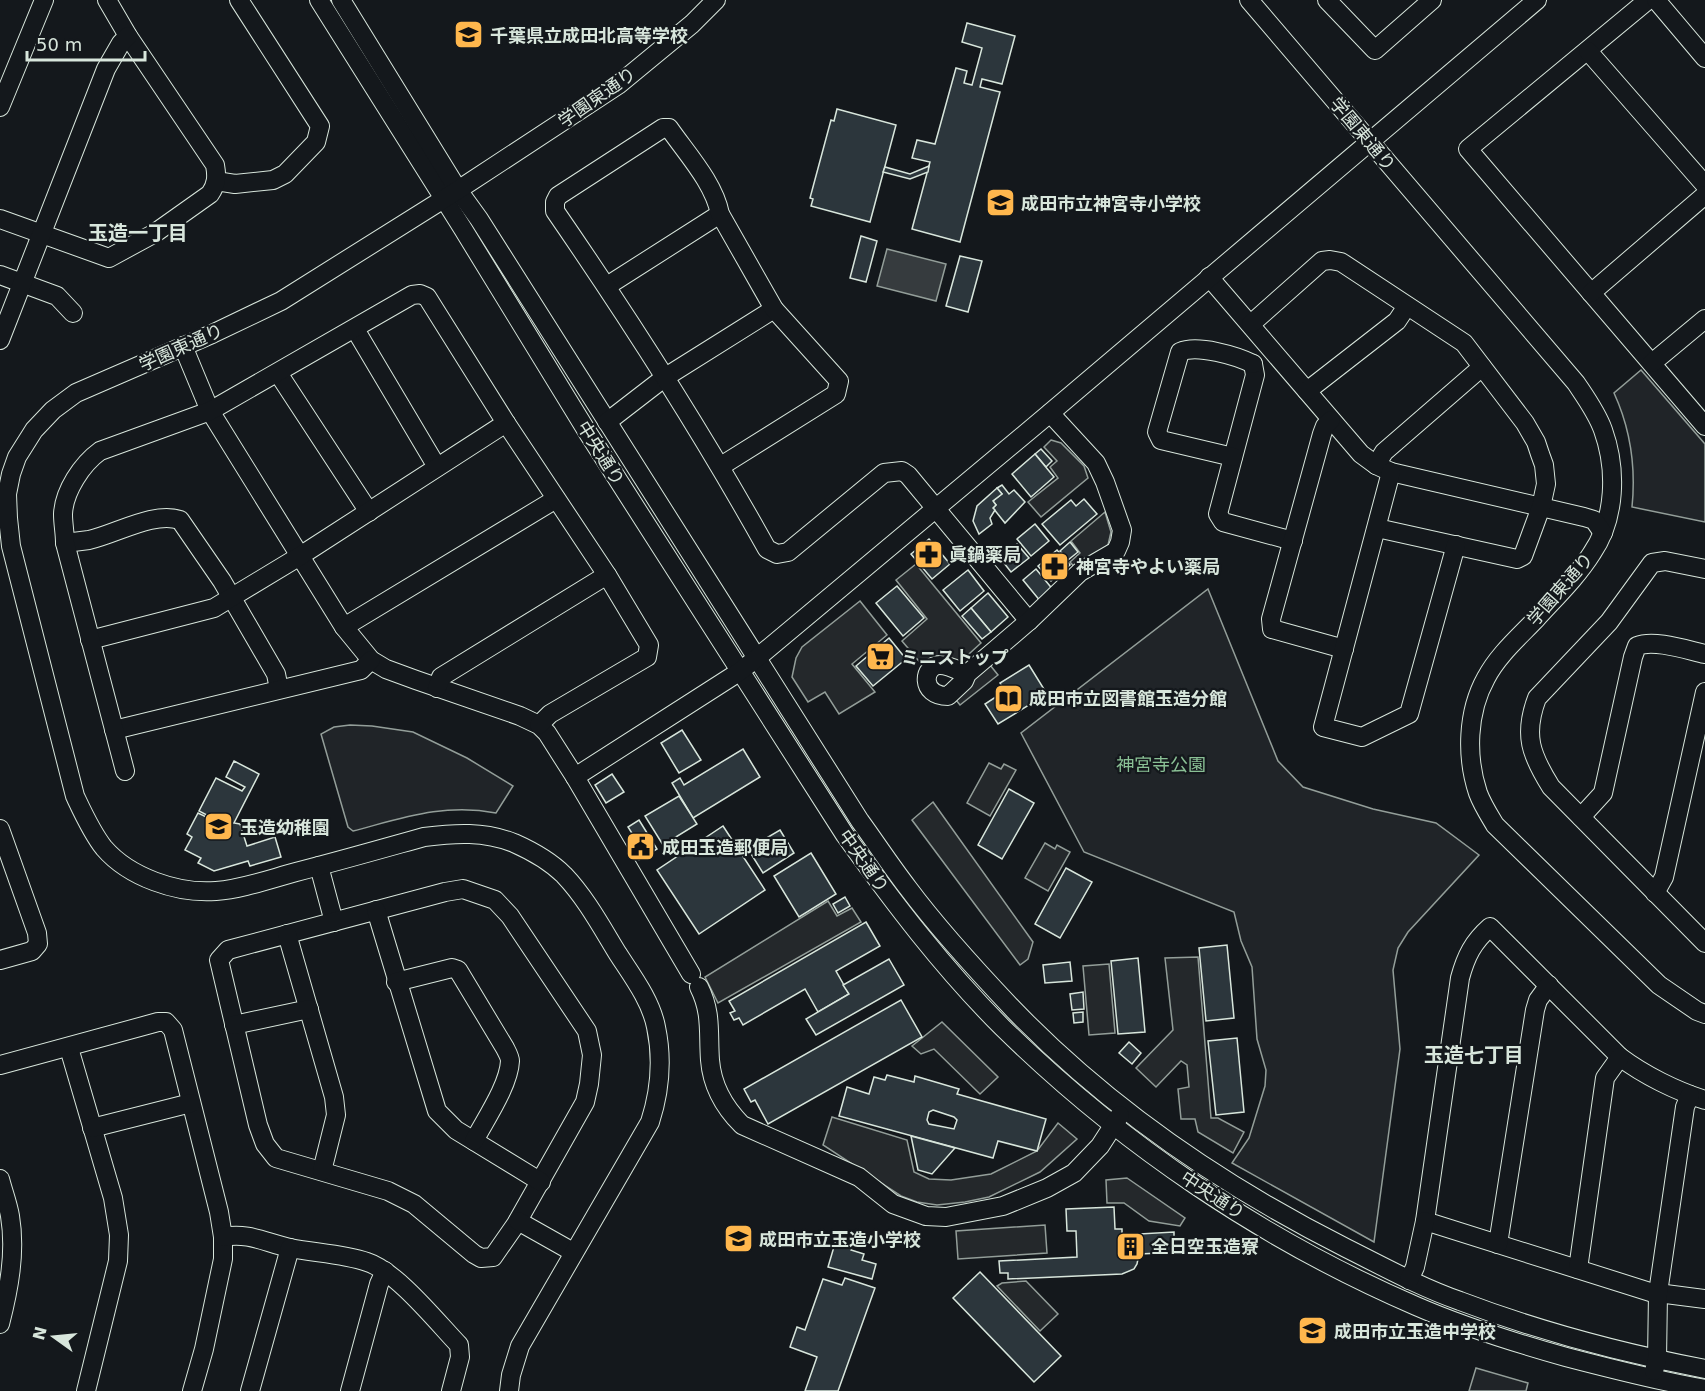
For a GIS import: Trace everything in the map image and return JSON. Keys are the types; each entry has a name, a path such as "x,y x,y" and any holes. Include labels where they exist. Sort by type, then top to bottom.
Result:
{"street":[{"path":"0,107 44,0"},
{"path":"0,219 109,258 155,233 210,194 216,180 215,165 128,36 107,0"},
{"path":"216,180 236,184 273,180 285,174 316,142 319,134 320,126 317,119 239,0"},
{"name":"中央通り","path":"319,0 451,195 479,219 860,820 908,889 1015,1011 1066,1059 1124,1107 1173,1144 1241,1190 1294,1222 1409,1280 1459,1301 1552,1332 1657,1360 1705,1369"},
{"name":"中央通り","path":"341,0 451,195 739,672 845,835 888,896 927,944 1001,1025 1052,1073 1146,1150 1229,1207 1342,1271 1417,1307 1510,1341 1625,1373 1705,1389"},
{"name":"学園東通り","path":"509,1391 511,1375 520,1346 650,1122 660,1084 659,1045 656,1025 648,1002 599,923 570,883 552,865 514,843 494,837 451,833 424,837 216,891 194,891 175,887 153,880 126,866 104,848 75,796 11,546 7,494 17,457 34,429 53,410 76,393 281,301 451,195 618,85 692,24 716,0"},
{"name":"学園東通り","path":"1249,0 1576,383 1603,430 1612,473 1612,498 1603,533 1578,573 1501,657 1486,678 1477,699 1471,725 1471,771 1479,796 1495,825 1659,985 1705,1014"},
{"path":"1327,0 1375,50 1432,0"},
{"path":"575,777 739,672 758,657 1537,0"},
{"path":"1648,0 1468,149 1705,426"},
{"path":"1656,0 1705,58"},
{"path":"0,340 106,69 128,36"},
{"path":"1588,51 1705,185"},
{"path":"721,466 836,394 838,381 774,309 720,214 717,201 708,185 669,128 663,128 558,196 555,210 607,286 721,466 767,549 777,554 788,552 879,477 891,471 902,471 908,475 1029,621"},
{"path":"1591,293 1705,195"},
{"path":"607,286 720,214"},
{"path":"1251,324 1322,261 1341,262 1464,343 1525,423 1536,442 1544,465 1546,484 1541,507 1522,556 1517,559 1377,528"},
{"path":"0,275 57,296 73,313"},
{"path":"1209,277 1361,454 1383,469 1594,520 1603,533"},
{"path":"125,771 65,543 63,512 69,492 87,461 100,452 210,411 412,295 420,294 427,297 506,423 607,575 649,645 647,657 550,714 539,726"},
{"path":"1306,391 1397,321 1407,306"},
{"path":"607,422 664,378 774,309"},
{"path":"1652,363 1705,319"},
{"path":"355,329 437,467"},
{"path":"183,346 210,411 344,627 371,660 386,669 520,716 547,733 705,1000 710,1025 710,1060 713,1078 728,1111 742,1125 859,1177 893,1204 926,1215 946,1216 1003,1206 1047,1188 1074,1173 1100,1146 1124,1107"},
{"path":"1233,457 1161,440 1156,432 1180,352 1194,348 1242,359 1253,364"},
{"path":"1253,364 1272,351"},
{"path":"1253,364 1255,375 1218,514 1223,522 1293,541"},
{"path":"1456,545 1409,714 1362,737 1323,727 1377,528 1384,452 1482,367"},
{"path":"278,373 369,512"},
{"path":"967,674 1029,621 1080,572 1116,551 1122,530 1096,463 1050,413"},
{"path":"1331,420 1324,426 1271,619 1272,629 1344,649"},
{"path":"90,640 214,608 300,556 506,423"},
{"path":"344,627 556,499"},
{"path":"65,543 89,540 158,518 170,517 180,520 231,597 276,674 279,689"},
{"path":"1705,569 1665,561 1652,563 1609,622 1537,698 1529,731 1531,748 1538,766 1551,787 1705,943"},
{"path":"437,688 441,677 607,575"},
{"path":"1581,817 1603,793 1637,646 1644,643 1654,644 1705,654"},
{"path":"114,730 361,670 371,660"},
{"path":"1655,893 1664,877 1705,692"},
{"path":"0,829 37,933 38,944 32,951 0,960"},
{"path":"319,866 334,922"},
{"path":"453,890 471,891 495,900 510,916 587,1031 592,1055 585,1102 518,1221 493,1257 481,1258 414,1204 388,1191 276,1158 265,1144 248,1090 219,960 228,950 334,922 453,890"},
{"path":"376,910 436,1111 456,1130 541,1182"},
{"path":"1409,1280 1415,1267 1425,1221 1460,978 1466,956 1476,939 1490,927 1620,1057 1630,1065 1698,1098 1685,1107 1658,1293 1657,1360 1653,1378"},
{"path":"287,934 334,1097 336,1115 322,1171"},
{"path":"396,982 452,968 458,970 505,1048 510,1059 508,1070 503,1085 474,1141"},
{"path":"1498,1244 1535,1010 1538,1000 1549,985"},
{"path":"234,1025 309,1009"},
{"path":"0,1065 158,1022 166,1022 173,1030 219,1212 223,1237 224,1259 192,1391"},
{"path":"69,1048 114,1198 119,1235 118,1261 86,1391"},
{"path":"1578,1269 1605,1078 1620,1057"},
{"path":"92,1128 191,1103"},
{"path":"0,1179 9,1215 12,1258 7,1297 0,1324"},
{"path":"518,1221 573,1252"},
{"path":"1425,1221 1658,1293 1705,1299"},
{"path":"223,1237 239,1234 290,1248 368,1262 385,1271 459,1345 460,1358 451,1391"},
{"path":"250,1391 290,1248"},
{"path":"350,1391 379,1284 385,1271"}],"green space":[{"path":"1641,370 1705,444 1705,522 1632,507 1631,449 1625,421 1614,393"},
{"name":"神宮寺公園","path":"1208,589 1278,761 1303,787 1373,809 1436,823 1479,855 1408,932 1398,948 1393,970 1400,1049 1374,1242 1232,1163 1249,1138 1265,1086 1266,1070 1257,1039 1252,967 1241,941 1234,912 1084,852 1021,733"},
{"path":"350,725 413,732 467,758 513,786 496,813 459,810 424,813 353,831 348,827 321,734 334,727"},
{"path":"1476,1368 1528,1383 1526,1391 1469,1391"}],"shaded area":[{"path":"887,249 946,264 936,301 877,286"},
{"path":"1051,440 1061,443 1084,466 1088,478 1041,517 1028,502 1058,478 1050,467 1057,461 1044,447"},
{"path":"1105,512 1111,532 1108,545 1078,571 1070,562 1080,553 1071,541"},
{"path":"916,564 981,643 959,663 923,666 902,641 927,619 896,580"},
{"path":"860,601 887,635 852,664 875,692 839,714 825,692 808,702 792,677 796,658 802,647"},
{"path":"990,665 998,675 960,705 953,696"},
{"path":"989,763 1001,769 1004,764 1016,770 990,816 967,803"},
{"path":"933,802 1033,942 1028,959 1020,965 912,820"},
{"path":"1045,843 1055,849 1057,845 1070,852 1048,891 1025,878"},
{"path":"828,901 837,916 852,908 861,922 718,1003 705,977"},
{"path":"1198,957 1211,1118 1218,1118 1244,1132 1233,1153 1198,1132 1195,1119 1181,1119 1178,1089 1189,1087 1187,1065 1181,1061 1156,1087 1136,1068 1173,1030 1165,958"},
{"path":"1109,964 1115,1033 1089,1035 1083,966"},
{"path":"942,1022 998,1077 980,1094 934,1049 921,1054 912,1046"},
{"path":"832,1117 907,1140 914,1172 929,1179 951,1180 991,1174 1037,1151 1058,1123 1077,1139 1040,1172 989,1197 937,1205 917,1202 901,1196 823,1145"},
{"path":"1127,1178 1185,1218 1180,1226 1149,1221 1124,1203 1107,1203 1106,1180"},
{"path":"1045,1225 1047,1253 958,1259 956,1231"},
{"path":"1026,1281 1058,1314 1040,1331 997,1286 1002,1283"}],"building":[{"path":"967,23 1015,36 1002,84 982,79 980,87 1000,92 960,242 912,229 930,162 912,158 917,140 935,144 956,68 967,71 964,83 972,85 982,48 962,42"},
{"path":"837,109 896,125 870,222 811,206 813,199 810,198 831,120 834,121"},
{"path":"929,166 928,172 910,179 883,172 885,167 910,174"},
{"path":"861,236 877,241 866,282 850,278"},
{"path":"960,256 982,261 968,312 946,306"},
{"path":"1041,449 1052,461 1046,467 1035,454"},
{"path":"1035,454 1054,477 1031,497 1012,474"},
{"path":"1002,485 1009,494 1014,490 1025,502 1005,523 993,508 996,505 993,501 1002,494 997,488"},
{"path":"997,488 1002,494 993,501 996,505 990,518 992,524 979,534 973,521 977,506"},
{"path":"1084,499 1097,514 1060,545 1042,524 1071,500 1076,506"},
{"path":"1035,524 1049,541 1031,556 1017,539"},
{"path":"929,539 950,564 932,579 911,554"},
{"path":"1070,542 1078,552 1068,560 1060,551"},
{"path":"1017,544 1029,558 1011,572 1000,558"},
{"path":"1057,550 1070,565 1051,581 1038,566"},
{"path":"1036,569 1054,591 1041,602 1023,580"},
{"path":"968,570 984,591 960,611 943,590"},
{"path":"897,586 924,618 903,636 876,603"},
{"path":"988,593 1008,617 991,632 971,608"},
{"path":"971,608 991,632 982,639 962,616"},
{"path":"889,638 906,659 873,686 856,666"},
{"path":"1029,665 1047,694 998,724 985,704 1005,691 1000,683"},
{"path":"682,730 701,760 679,773 661,743"},
{"path":"743,749 760,777 693,818 672,783 680,778 684,785"},
{"path":"234,761 259,774 234,823 240,824 247,846 275,837 281,857 250,866 248,861 214,871 198,863 201,858 185,850 192,837 187,834 198,813 220,822 199,811 216,778 242,791 245,787 226,777"},
{"path":"612,774 624,792 606,803 595,785"},
{"path":"1009,789 1034,803 1002,859 978,845"},
{"path":"679,796 697,824 663,845 645,816"},
{"path":"639,820 657,849 639,860 628,842 635,838 628,827"},
{"path":"723,826 765,890 699,934 657,870"},
{"path":"780,830 794,853 763,873 748,849"},
{"path":"811,853 836,894 799,917 774,876"},
{"path":"1066,868 1092,882 1060,938 1035,924"},
{"path":"845,897 850,906 838,913 833,904"},
{"path":"866,922 880,946 836,971 849,994 818,1012 805,989 743,1025 739,1018 734,1020 730,1013 735,1011 729,1001"},
{"path":"1227,945 1234,1018 1206,1021 1199,948"},
{"path":"1138,958 1145,1032 1118,1034 1111,961"},
{"path":"889,959 904,985 816,1035 806,1019 849,994 843,985"},
{"path":"1070,962 1072,981 1045,983 1043,965"},
{"path":"1083,992 1084,1009 1072,1010 1070,994"},
{"path":"901,1000 922,1037 768,1124 755,1100 751,1102 744,1089"},
{"path":"1083,1012 1083,1022 1074,1023 1073,1013"},
{"path":"1237,1038 1244,1112 1216,1115 1208,1041"},
{"path":"1129,1042 1141,1053 1132,1064 1119,1053"},
{"path":"887,1075 914,1082 915,1076 959,1089 957,1094 1046,1119 1037,1151 998,1141 993,1158 839,1116 847,1087 869,1094 874,1077 885,1080","holes":["933,1110 957,1120 954,1129 929,1124 927,1120 929,1112"]},
{"path":"911,1136 955,1148 932,1174 918,1170"},
{"name":"全日空玉造寮","path":"1114,1207 1115,1229 1122,1229 1122,1235 1174,1232 1174,1240 1183,1239 1183,1252 1139,1254 1134,1269 1122,1274 1008,1279 1008,1273 1000,1273 999,1261 1077,1257 1076,1231 1067,1231 1066,1209"},
{"path":"836,1240 852,1245 851,1250 864,1254 862,1260 876,1264 872,1279 828,1267"},
{"path":"980,1272 1061,1356 1034,1382 953,1298"},
{"path":"845,1278 875,1288 838,1391 805,1391 817,1357 790,1347 797,1327 805,1330 823,1279 842,1285"}],"place":[{"name":"千葉県立成田北高等学校","path":"469,35"},
{"name":"成田市立神宮寺小学校","path":"1000,203"},
{"name":"眞鍋薬局","path":"928,554"},
{"name":"神宮寺やよい薬局","path":"1055,566"},
{"name":"ミニストップ","path":"880,657"},
{"name":"成田市立図書館玉造分館","path":"1008,698"},
{"name":"玉造幼稚園","path":"219,827"},
{"name":"成田玉造郵便局","path":"641,847"},
{"name":"成田市立玉造小学校","path":"738,1239"},
{"name":"全日空玉造寮","path":"1130,1246"},
{"name":"成田市立玉造中学校","path":"1313,1331"}],"district":[{"name":"玉造一丁目","path":"138,233"},
{"name":"玉造七丁目","path":"1474,1055"}]}
